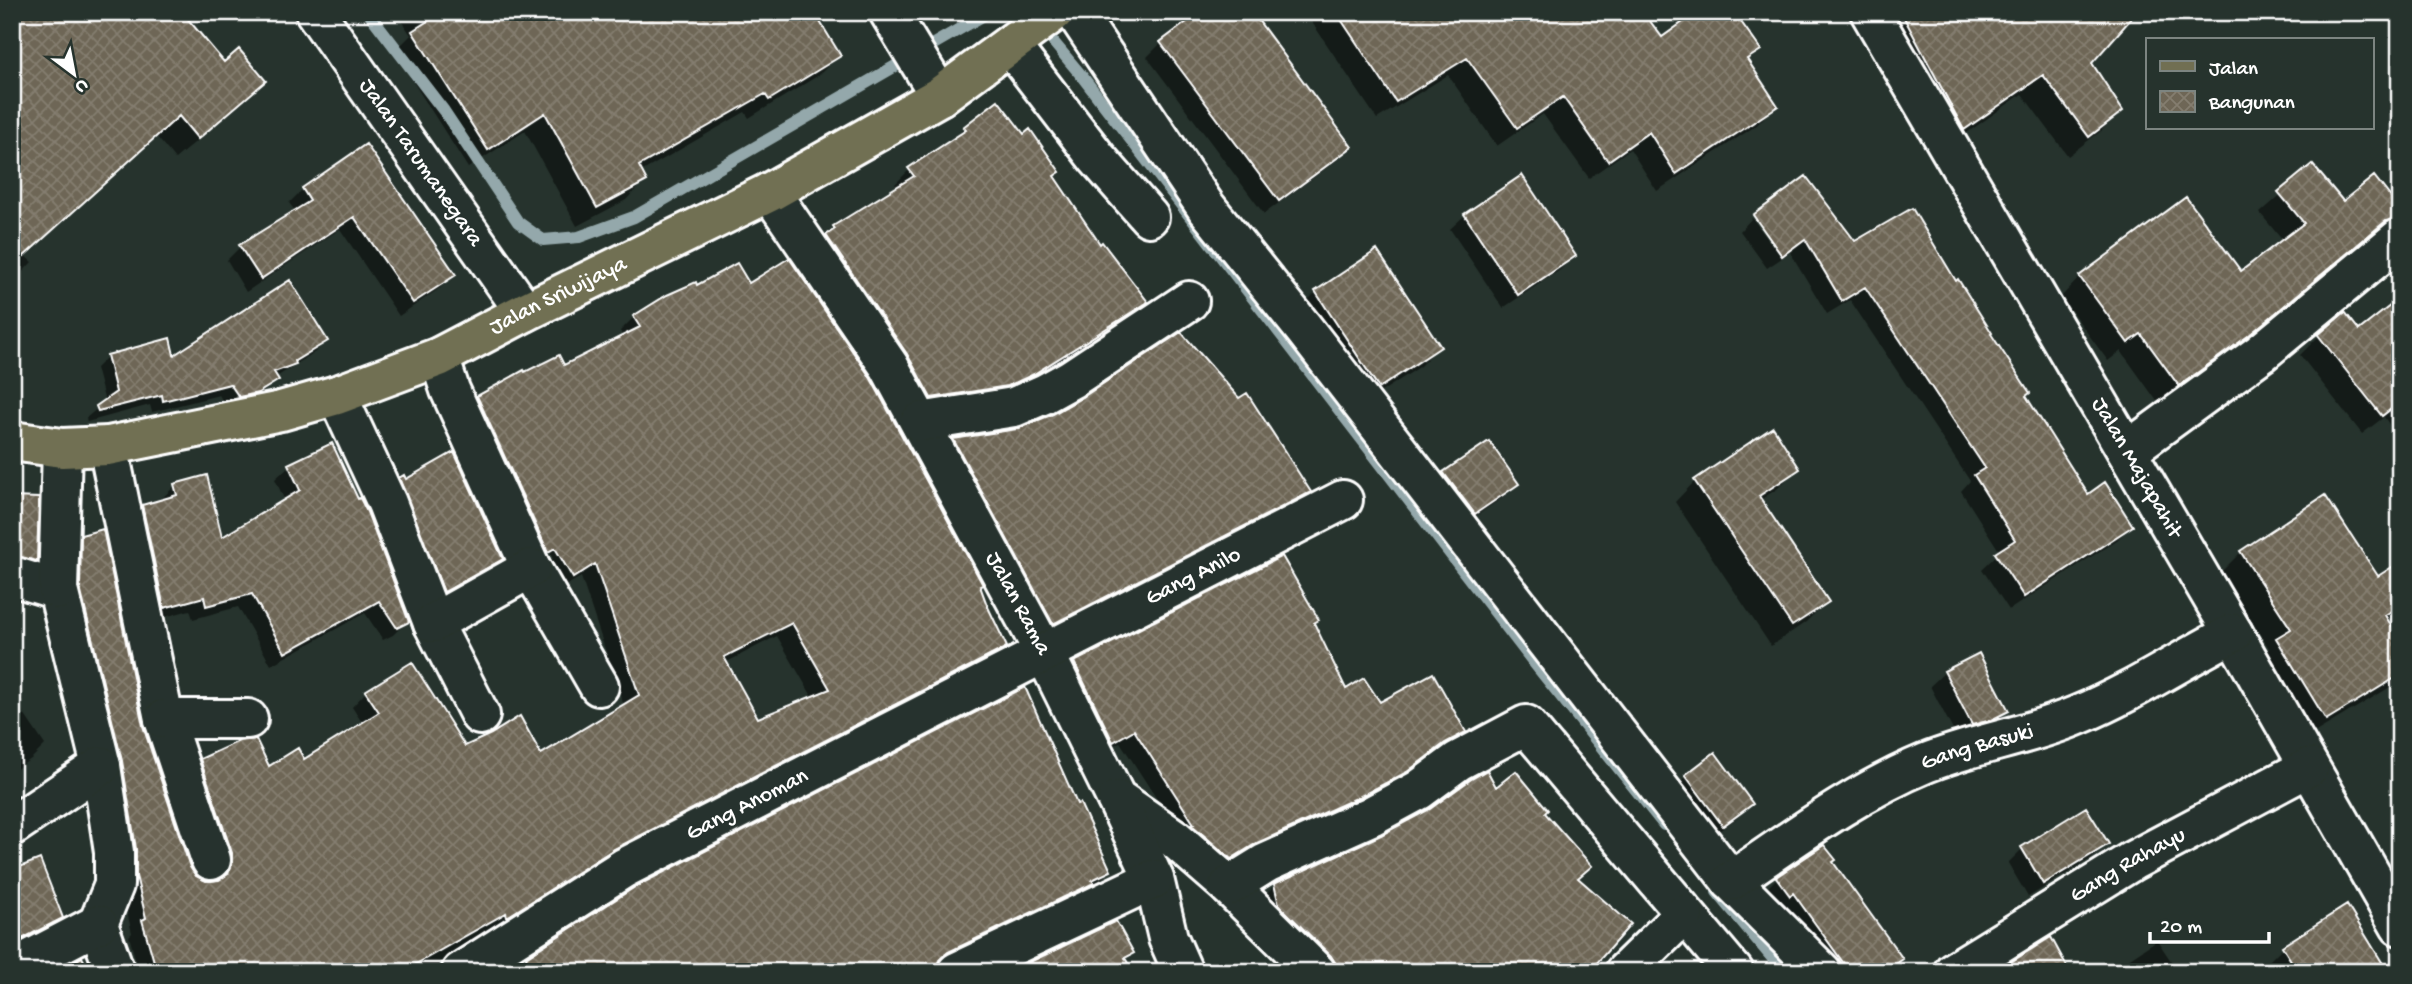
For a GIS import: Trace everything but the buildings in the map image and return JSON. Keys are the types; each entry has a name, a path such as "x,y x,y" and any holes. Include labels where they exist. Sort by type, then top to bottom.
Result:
{"main road":[{"name":"Jalan Sriwijaya","path":"12,441 62,448 108,446 281,411 337,396 439,357 769,192 940,96 1054,12"}],"street":[{"name":"Jalan Tarumanegara","path":"315,12 526,312"},
{"path":"889,12 940,96"},
{"path":"1075,12 1206,207 1304,329 1731,881 1822,972"},
{"name":"Jalan Majapahit","path":"1870,12 1994,220 2061,342 2233,633 2400,926"},
{"path":"1016,41 1097,158 1149,217"},
{"name":"Jalan Rama","path":"769,192 889,366 1045,654 1116,798 1175,839 1228,886 1316,972"},
{"path":"2127,451 2261,353 2400,238"},
{"path":"920,422 1014,407 1044,394 1189,301"},
{"path":"439,357 450,390 531,568 599,686"},
{"path":"337,396 387,503 433,623 480,715"},
{"path":"108,446 164,719 211,860"},
{"path":"12,970 98,924 114,885 114,852 101,766 58,590 62,448"},
{"name":"Gang Anilo","path":"1045,654 1146,599 1343,500"},
{"path":"433,623 531,568"},
{"path":"12,576 58,590"},
{"name":"Gang Basuki","path":"1731,881 1827,816 1926,763 2078,716 2126,694 2233,633"},
{"name":"Gang Anoman","path":"461,972 624,868 1045,654"},
{"path":"164,719 248,719"},
{"path":"1228,886 1266,863 1371,816 1419,790 1458,761 1526,726 1734,972"},
{"path":"12,826 101,766"},
{"name":"Gang Rahayu","path":"1953,972 2132,861 2309,767"},
{"path":"1116,798 1154,879 1168,938 1183,972"},
{"path":"957,972 1154,879"},
{"path":"1625,972 1684,914"},
{"path":"98,924 115,972"}],"waterway":[{"path":"368,12 444,111 518,222 543,240 579,237 634,217 989,12"},
{"path":"1040,26 1081,75 1535,664 1664,825"},
{"path":"1717,892 1784,972"}]}
